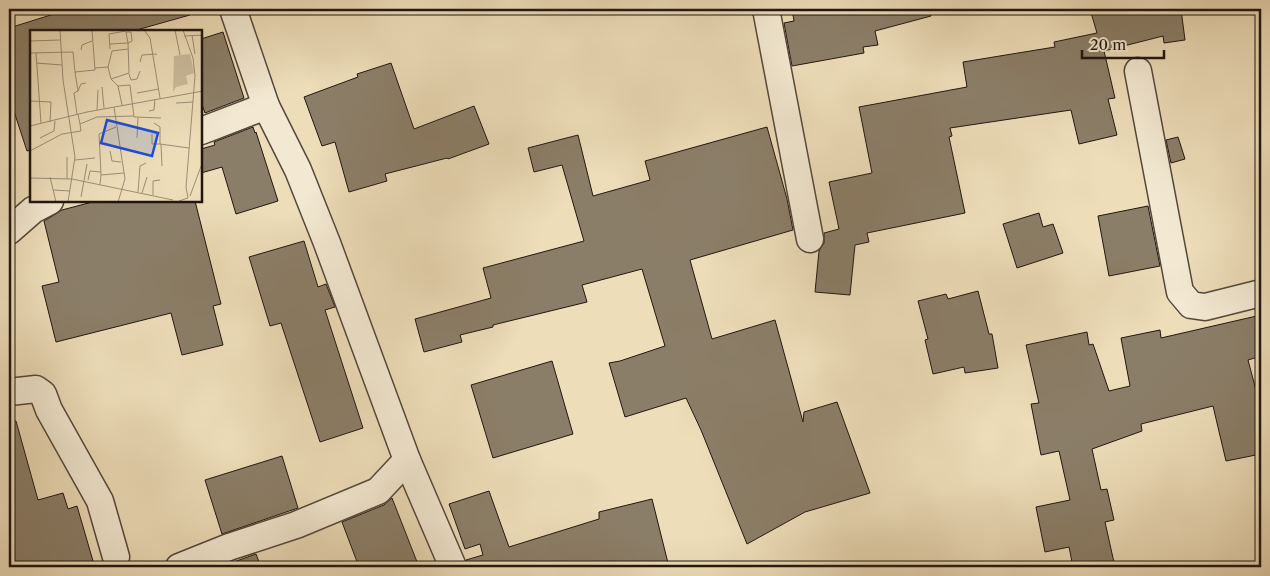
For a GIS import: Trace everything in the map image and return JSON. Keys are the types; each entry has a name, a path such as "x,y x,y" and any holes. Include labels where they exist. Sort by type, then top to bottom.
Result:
{"street":[{"path":"233,9 266,106 298,170 407,460 454,567"},
{"path":"766,9 810,239"},
{"path":"1138,71 1180,292 1191,305 1205,306 1261,294"},
{"path":"202,131 266,106"},
{"path":"9,231 33,210 48,202"},
{"path":"9,392 36,389 43,394 49,410 100,501 116,557"},
{"path":"179,567 229,547 296,525 378,491 407,460"}],"building":[{"path":"70,9 189,9 190,15 137,30 30,30 30,150 27,151 9,96 9,28"},
{"path":"792,9 930,9 931,16 875,31 878,45 863,47 864,53 792,66 784,23 794,21"},
{"path":"1090,9 1181,9 1185,40 1164,43 1163,36 1104,51 1115,98 1108,99 1117,135 1079,144 1071,110 950,128 952,136 949,137 965,213 867,233 869,242 855,245 850,295 815,292 819,251 824,243 824,233 839,229 829,182 872,173 859,107 967,87 963,62 1055,47 1054,42 1097,33"},
{"path":"223,32 244,98 205,113 202,105 202,39"},
{"path":"391,63 414,129 474,106 489,144 448,159 385,174 387,181 349,192 335,142 322,146 304,97 358,77 357,74"},
{"path":"253,127 278,201 236,214 222,167 202,173 202,149 215,145 214,142"},
{"path":"767,127 787,199 793,230 690,260 712,339 775,320 803,422 804,412 837,402 870,493 805,512 747,544 701,430 686,398 625,417 609,363 665,346 642,269 582,285 587,302 460,335 462,342 424,352 415,319 491,298 483,268 584,241 562,165 534,172 528,148 578,135 593,196 650,180 645,161"},
{"path":"1178,137 1185,159 1171,163 1166,140"},
{"path":"92,202 195,202 221,304 213,306 223,345 182,355 171,313 56,342 42,286 59,282 44,221 62,210"},
{"path":"1148,206 1160,266 1109,276 1098,216"},
{"path":"1039,213 1043,227 1053,224 1063,253 1017,268 1003,224"},
{"path":"304,241 318,287 326,284 335,307 325,310 363,428 320,442 281,323 270,326 249,257"},
{"path":"978,291 989,334 992,334 998,368 965,373 964,367 933,374 925,340 928,339 918,301 946,294 948,299"},
{"path":"1261,315 1261,356 1248,360 1261,409 1261,454 1226,461 1213,406 1141,424 1142,431 1092,449 1101,490 1107,489 1114,520 1105,522 1115,567 1073,567 1069,547 1045,552 1036,507 1070,500 1059,451 1041,455 1031,404 1039,403 1026,345 1087,332 1089,345 1093,344 1109,391 1130,386 1121,338 1160,330 1161,338"},
{"path":"552,361 573,434 493,458 471,385"},
{"path":"9,421 16,421 38,500 63,493 68,509 77,506 93,561 70,567 9,567"},
{"path":"282,456 298,508 222,534 205,480"},
{"path":"489,491 509,547 599,519 599,512 652,499 669,567 468,567 466,560 483,555 480,544 465,549 449,504"},
{"path":"392,498 419,567 359,567 342,522 384,505"},
{"path":"256,554 261,567 232,567 231,563"}]}
